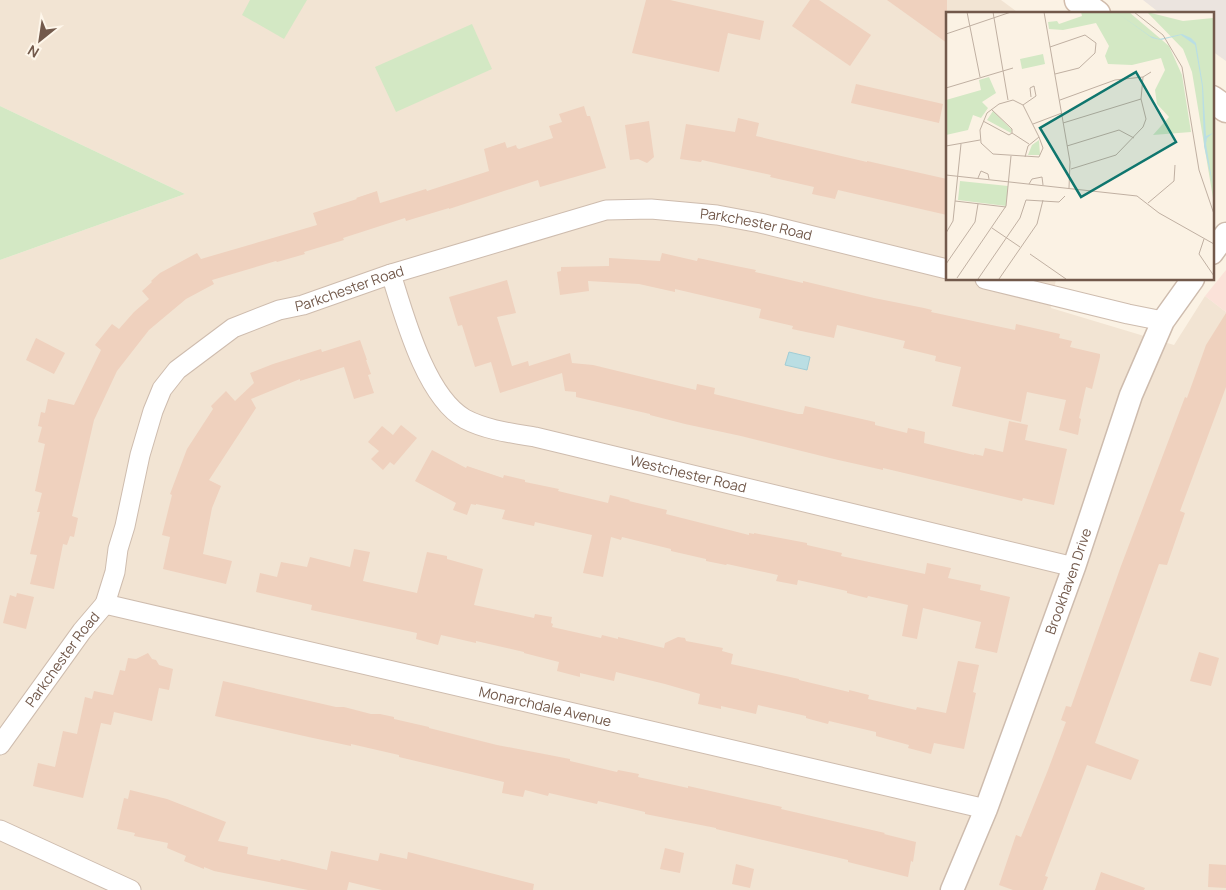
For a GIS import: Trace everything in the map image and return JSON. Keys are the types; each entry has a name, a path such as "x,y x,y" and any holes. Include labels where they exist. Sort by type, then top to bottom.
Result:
{"main road":[{"path":"1078,0 1094,12"},
{"path":"1214,100 1226,109"}],"street":[{"name":"Parkchester Road","path":"0,745 82,631 106,604 115,572 118,549 125,526 145,434 162,389 177,370 233,328 279,310 303,305 391,274 606,210 642,209 717,214 946,270"},
{"path":"1214,250 1226,234"},
{"name":"Westchester Road","path":"391,274 416,352 426,371 450,406 463,418 485,428 535,437 1074,567"},
{"path":"989,280 1163,321"},
{"name":"Brookhaven Drive","path":"952,890 986,809 1074,567 1131,395 1163,321 1193,280"},
{"name":"Monarchdale Avenue","path":"106,604 986,809"},
{"path":"0,830 131,890"}],"shaded area":[{"path":"0,0 1001,0 1017,12 946,12 946,280 1056,280 1051,308 1174,345 1205,296 1226,312 1226,890 0,890 0,260 185,194 0,106"},
{"path":"1143,0 1226,0 1226,61 1214,52 1214,12 1158,12"},
{"path":"1226,270 1226,312 1205,296"}],"green space":[{"path":"250,0 307,0 284,39 242,15"},
{"path":"472,24 492,69 396,112 375,67"},
{"path":"0,106 185,194 0,260"}],"water":[{"path":"789,352 810,357 807,370 785,365"}],"building":[{"path":"646,0 670,0 764,21 760,40 728,33 719,72 632,53"},
{"path":"810,0 819,0 871,35 850,66 792,26"},
{"path":"887,0 947,0 946,42"},
{"path":"856,84 943,104 939,123 851,103"},
{"path":"584,106 587,116 590,116 606,168 540,187 538,180 449,209 406,221 405,218 304,252 305,254 212,280 214,284 186,299 149,330 117,371 94,420 72,516 78,518 74,537 70,536 67,545 63,544 54,589 30,584 37,555 30,554 40,512 37,512 42,493 35,491 45,444 38,442 42,427 38,426 41,412 45,413 48,399 74,405 101,350 95,345 112,324 119,329 149,299 142,291 160,273 197,253 201,259 317,225 313,213 377,191 380,203 426,189 427,191 489,171 484,149 505,142 507,148 516,145 519,149 553,138 549,126 562,122 559,114"},
{"path":"738,118 759,123 756,136 946,179 946,215 838,190 835,199 812,194 814,187 770,177 771,175 702,160 701,162 680,159 686,124 735,132"},
{"path":"649,121 654,157 647,163 638,159 630,160 625,125"},
{"path":"662,253 697,261 698,258 756,270 755,272 803,283 803,281 1015,330 1016,324 1060,334 1059,338 1072,341 1070,347 1100,354 1092,389 1086,387 1079,418 1081,419 1078,435 1059,430 1066,400 1027,392 1021,422 952,406 961,367 935,361 936,356 903,348 905,341 837,325 834,338 792,329 793,326 759,318 761,309 675,289 675,292 639,284 588,281 589,291 560,295 557,272 561,271 561,267 609,266 609,258 660,261"},
{"path":"507,280 516,313 497,317 512,366 528,361 529,366 570,353 572,363 593,365 696,390 697,384 715,388 714,394 798,414 803,414 805,406 875,422 875,425 907,433 908,428 925,432 924,443 974,455 983,456 985,448 1003,452 1009,421 1028,425 1025,440 1067,449 1054,505 1023,498 1022,501 883,468 883,470 834,459 576,397 576,392 565,391 562,373 500,393 491,362 475,367 462,325 458,326 449,297"},
{"path":"1226,313 1226,387 1180,511 1185,513 1167,565 1159,564 1095,743 1139,760 1131,780 1087,765 1045,876 1048,877 1043,890 1013,890 999,885 1016,835 1021,837 1048,770 1066,722 1061,720 1066,706 1071,707 1121,566 1185,397 1187,398 1206,345"},
{"path":"36,338 65,353 54,374 26,360"},
{"path":"360,340 371,374 368,375 374,393 354,399 344,367 300,381 300,379 251,399 256,408 209,480 221,486 212,508 203,554 232,561 226,584 163,569 170,537 162,535 172,495 170,494 187,449 213,409 211,406 226,391 235,401 254,383 250,373 321,349 322,352"},
{"path":"401,425 417,438 394,465 390,462 383,470 371,459 379,451 368,442 382,426 393,435"},
{"path":"432,450 466,468 467,466 503,478 504,475 525,480 525,482 559,489 558,491 608,503 610,495 667,510 666,514 749,535 749,533 754,533 807,543 807,545 842,553 841,556 925,574 927,563 951,568 948,578 981,585 980,590 1010,597 997,653 975,648 981,622 923,608 917,639 902,636 908,605 868,596 867,598 847,593 847,591 798,580 797,585 776,581 778,575 706,561 706,559 671,551 671,549 622,537 621,540 611,537 603,577 583,573 592,535 535,522 534,526 502,519 505,510 476,504 471,504 467,515 453,510 456,503 415,481"},
{"path":"354,549 370,552 363,581 417,593 427,552 447,556 447,559 483,569 474,605 534,618 535,614 552,617 552,627 601,638 602,635 618,639 618,637 664,648 665,643 678,637 685,638 686,641 723,648 722,651 733,654 731,664 849,692 849,690 869,695 868,699 916,710 917,707 946,713 958,661 979,665 973,692 976,693 964,749 934,743 931,754 908,748 909,745 876,736 876,732 829,721 828,724 806,718 806,716 758,705 756,714 721,706 721,709 698,704 700,694 665,684 616,672 614,681 580,673 580,677 557,671 559,662 524,652 441,635 438,645 416,639 417,633 311,610 312,605 256,592 260,573 277,577 281,562 307,567 310,557 350,567"},
{"path":"17,593 34,597 26,629 3,623 10,595 16,597"},
{"path":"1199,652 1219,658 1211,686 1190,681"},
{"path":"148,653 159,665 173,669 169,690 159,688 152,721 114,712 111,725 101,723 83,798 33,786 38,763 55,767 63,731 77,734 85,697 92,699 94,691 113,695 120,670 125,671 128,658 136,659"},
{"path":"223,681 336,707 394,717 394,719 497,745 570,759 570,761 617,772 618,770 639,774 638,777 782,807 781,809 885,833 916,842 913,862 911,861 908,877 848,862 848,860 716,828 645,814 645,812 598,801 597,804 549,793 548,796 525,790 523,797 502,793 504,782 351,744 351,746 215,716"},
{"path":"130,790 167,799 226,822 218,841 248,847 247,854 280,861 281,859 327,870 331,851 378,861 380,853 407,859 408,852 534,884 533,890 382,890 349,882 347,890 308,890 214,871 204,867 204,869 184,861 186,856 167,848 168,843 134,836 135,833 117,829 124,798 128,799"},
{"path":"665,848 684,853 680,873 660,869"},
{"path":"736,864 754,869 750,888 732,884"},
{"path":"1209,864 1226,865 1226,888 1208,887"},
{"path":"1101,872 1145,888 1144,890 1095,890"}]}
